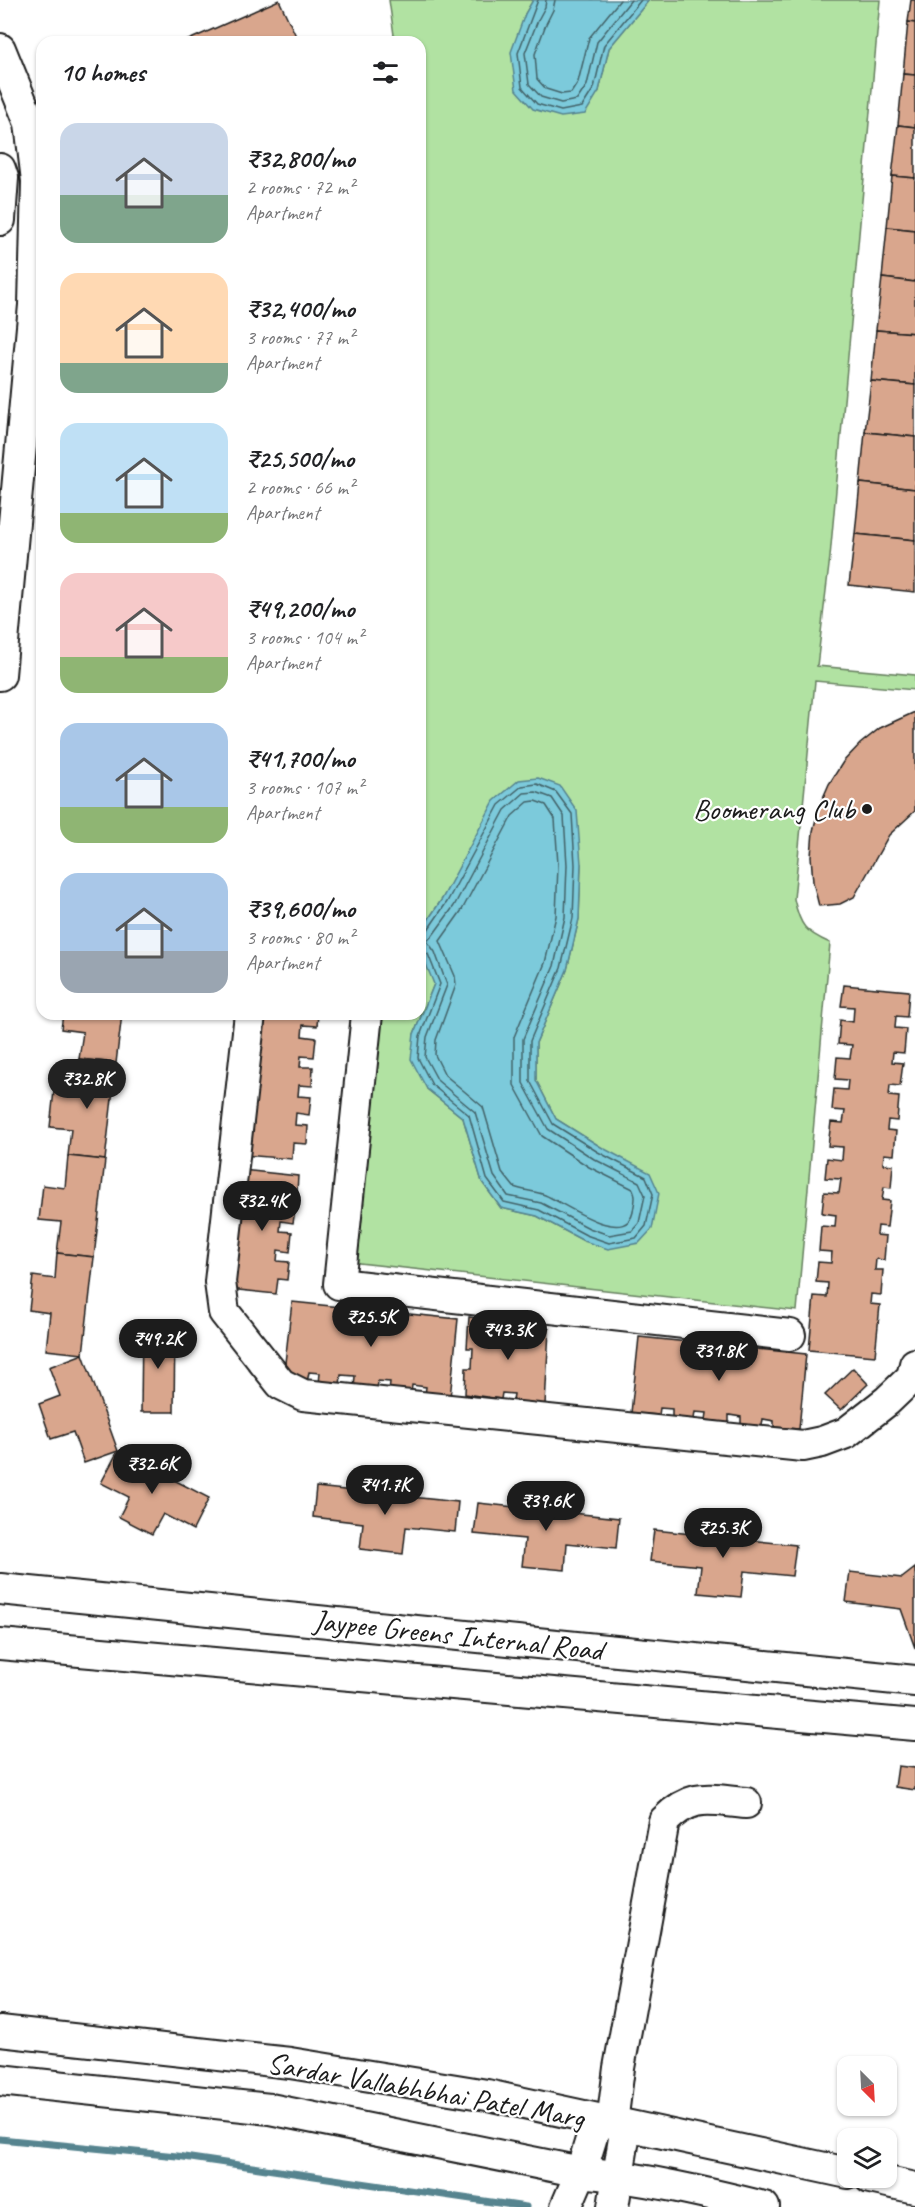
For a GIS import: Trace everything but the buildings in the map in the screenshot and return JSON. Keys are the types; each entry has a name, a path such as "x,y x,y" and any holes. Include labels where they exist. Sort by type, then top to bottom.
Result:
{"street":[{"path":"0,49 30,123 36,173"},
{"path":"0,169 3,178 0,220"},
{"path":"0,675 30,480 12,412 34,305 36,222"},
{"path":"249,1020 220,1282 224,1311 281,1384 303,1395 803,1446 846,1433 912,1377 915,1364"},
{"path":"366,1020 339,1284 790,1335"},
{"name":"Jaypee Greens Internal Road","path":"0,1589 915,1681"},
{"name":"Jaypee Greens Internal Road","path":"0,1644 915,1725"},
{"path":"613,2207 617,2176 612,2123 619,2068 664,1821 687,1802 701,1800 746,1803"},
{"name":"Sardar Vallabhbhai Patel Marg","path":"0,2031 290,2063 487,2095 837,2171"},
{"name":"Sardar Vallabhbhai Patel Marg","path":"0,2080 270,2109 581,2172 617,2176 709,2193 764,2207"},
{"path":"566,2207 581,2172 612,2123"},
{"path":"897,2184 915,2188"}],"green space":[{"path":"389,0 533,0 525,14 599,91 609,48 649,0 880,0 830,557 817,666 915,675 915,690 815,681 794,899 801,922 805,927 830,943 797,1311 341,1261 363,1020 420,1020 414,1034 427,1089 463,1118 482,1182 501,1208 537,1216 584,1241 601,1147 556,1119 536,1080 536,1043 567,970 579,919 581,864 466,856 426,923 426,36 394,36"},
{"path":"426,947 434,984 426,1004"}],"water":[{"path":"533,0 649,0 609,48 599,91 585,114 561,117 533,109 516,90 511,52 525,14"},
{"path":"538,778 560,786 577,811 581,864 579,919 567,970 536,1043 536,1080 556,1119 601,1147 650,1173 659,1193 652,1229 639,1243 608,1249 584,1241 537,1216 501,1208 482,1182 463,1118 427,1089 411,1059 414,1034 420,1020 426,1020 426,1004 434,984 426,964 426,923 442,899 494,801 519,780"}],"waterway":[{"path":"0,2139 177,2156 526,2207"}],"place":[{"name":"Boomerang Club","path":"867,809"}]}
